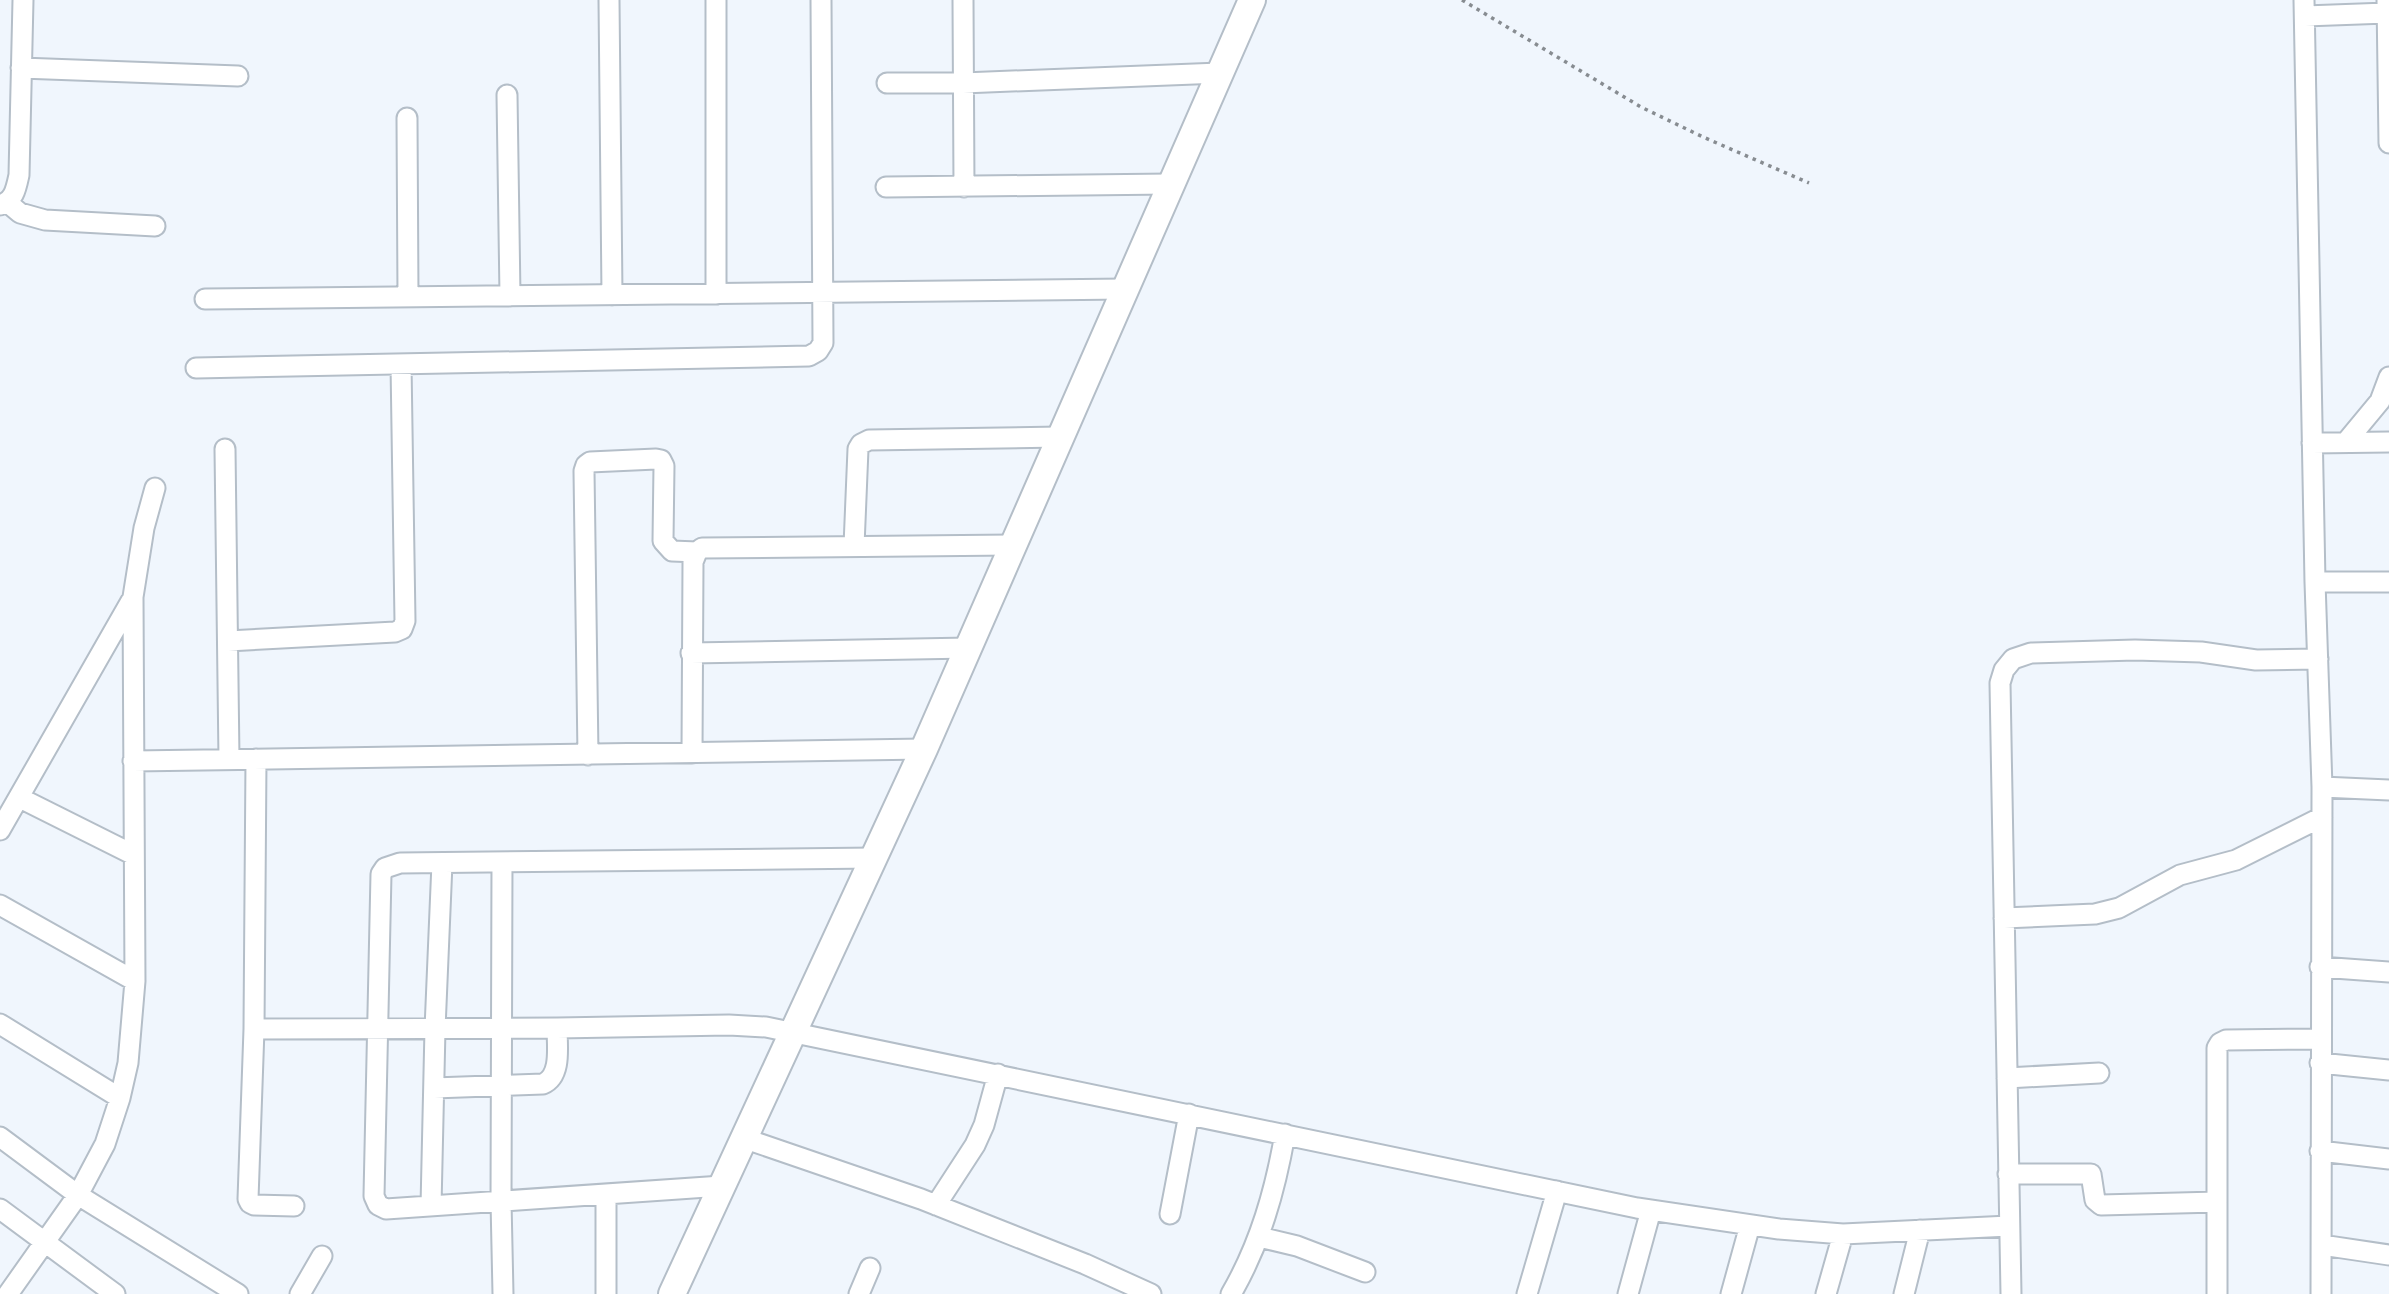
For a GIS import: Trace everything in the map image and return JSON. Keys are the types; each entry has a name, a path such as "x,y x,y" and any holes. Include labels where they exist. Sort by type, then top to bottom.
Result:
{"street":[{"path":"23,0 19,175 15,192 4,204 20,213 45,220 155,226"},
{"path":"609,0 612,295"},
{"path":"716,0 716,293"},
{"path":"196,368 809,356 818,351 823,342 824,292 821,0"},
{"path":"963,0 964,187"},
{"path":"672,1294 746,1139 924,749 1252,0"},
{"path":"2320,1294 2322,787 2315,582 2305,8 2387,6 2389,143"},
{"path":"21,68 238,76"},
{"path":"887,83 963,83 1220,73"},
{"path":"507,95 510,296"},
{"path":"407,118 408,297"},
{"path":"886,187 1170,184"},
{"path":"205,299 1125,289"},
{"path":"228,640 395,632 402,629 405,621 401,364"},
{"path":"2346,442 2380,401 2389,377"},
{"path":"855,546 858,449 861,444 869,440 1060,437"},
{"path":"2312,443 2389,442"},
{"path":"225,450 229,760"},
{"path":"588,755 584,566 586,464 590,462 661,460 664,466 663,541 671,551 696,552 709,547 1012,545"},
{"path":"8,1294 78,1195 105,1144 128,1063 135,981 133,597 144,528 155,488"},
{"path":"692,753 691,653 693,562 696,552"},
{"path":"2315,582 2389,582"},
{"path":"0,830 133,597"},
{"path":"691,653 968,648"},
{"path":"2011,1294 2000,684 2004,670 2013,659 2031,653 2135,650 2201,652 2256,660 2318,659"},
{"path":"133,761 924,749"},
{"path":"256,759 254,1029 248,1199 254,1205 294,1206"},
{"path":"2322,787 2389,790"},
{"path":"20,798 134,855"},
{"path":"2004,918 2095,914 2119,908 2180,875 2236,860 2322,817"},
{"path":"722,1186 386,1209 378,1205 374,1196 381,874 384,868 391,864 875,858"},
{"path":"502,862 503,1294"},
{"path":"431,1206 442,863"},
{"path":"0,905 135,981"},
{"path":"2320,967 2389,972"},
{"path":"0,1024 120,1098"},
{"path":"254,1029 729,1025 795,1031 1651,1210 1750,1225 1843,1234 2009,1226"},
{"path":"434,1088 543,1084 551,1081 555,1073 557,1028"},
{"path":"2217,1294 2217,1048 2226,1040 2320,1039"},
{"path":"2320,1063 2389,1070"},
{"path":"2007,1078 2099,1073"},
{"path":"936,1205 975,1145 984,1125 998,1074"},
{"path":"1170,1214 1189,1114"},
{"path":"1231,1294 1259,1237 1279,1169 1285,1134"},
{"path":"0,1137 78,1195 238,1294"},
{"path":"746,1139 936,1205 1085,1264 1151,1294"},
{"path":"2320,1152 2389,1159"},
{"path":"2008,1174 2091,1174 2095,1200 2101,1205 2217,1202"},
{"path":"1527,1294 1557,1191"},
{"path":"606,1194 606,1294"},
{"path":"0,1209 115,1294"},
{"path":"1628,1294 1651,1210"},
{"path":"1731,1294 1750,1225"},
{"path":"1904,1294 1920,1230"},
{"path":"1826,1294 1843,1234"},
{"path":"1259,1237 1297,1246 1365,1272"},
{"path":"2322,1245 2389,1255"},
{"path":"300,1294 322,1256"},
{"path":"859,1294 870,1268"}],"path":[{"path":"1462,0 1640,107 1809,183"}]}
